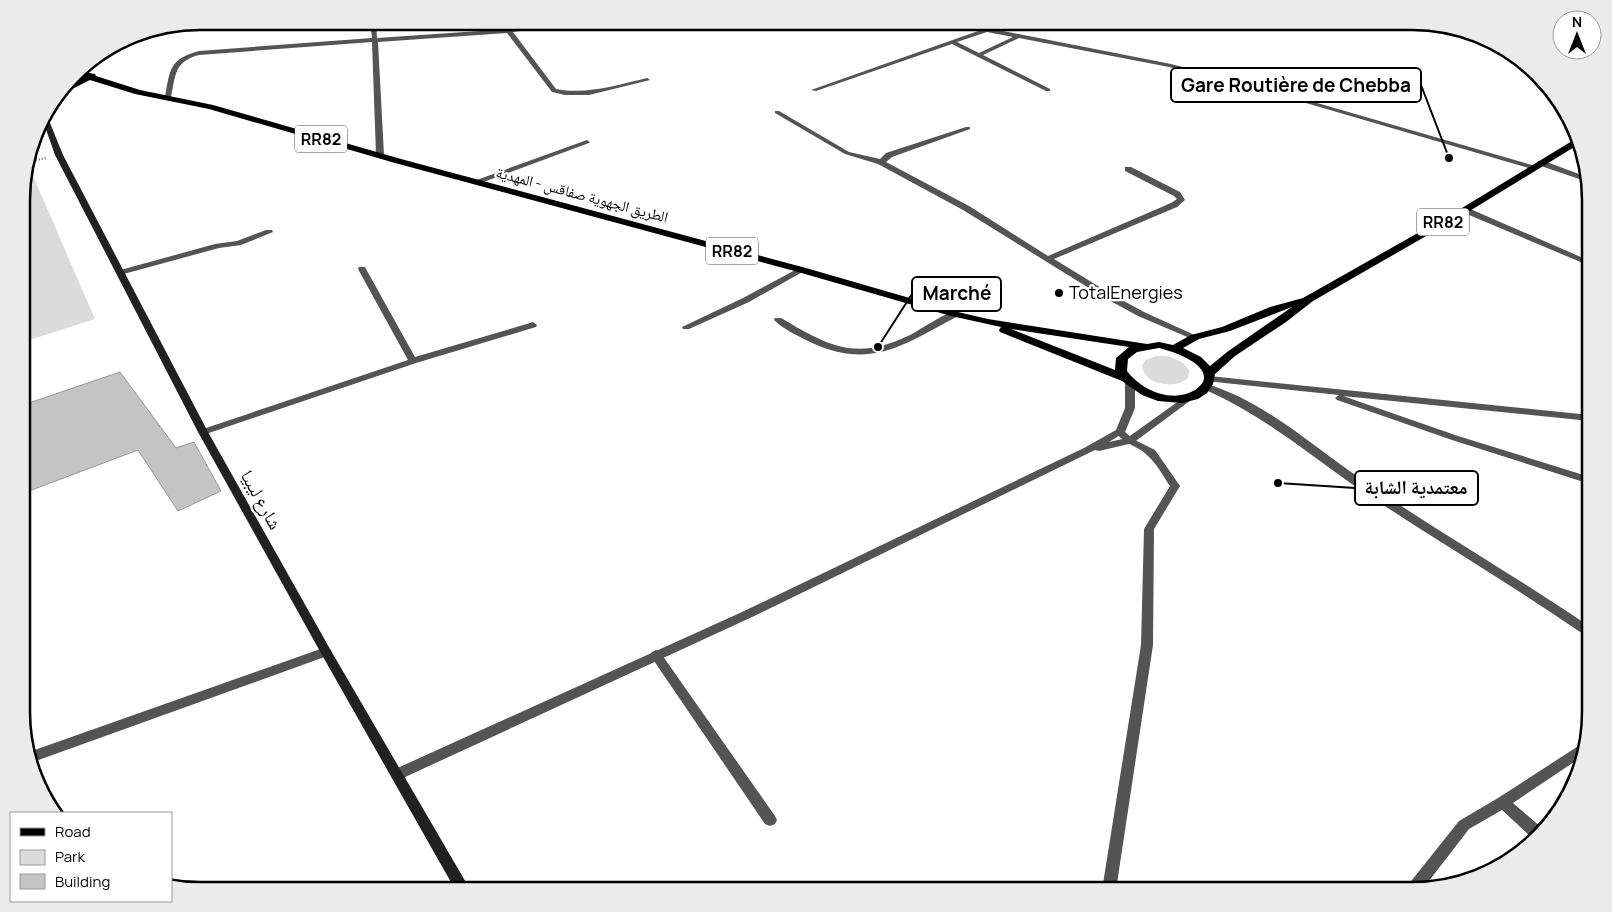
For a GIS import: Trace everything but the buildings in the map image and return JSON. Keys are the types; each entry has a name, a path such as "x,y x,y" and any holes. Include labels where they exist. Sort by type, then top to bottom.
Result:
{"main road":[{"name":"الطريق الجهوية صفاقس - المهدية","path":"92,69 150,88 168,97"},
{"path":"77,83 99,71"},
{"name":"الطريق الجهوية صفاقس - المهدية","path":"85,75 138,92 168,97 802,270 954,314 988,322 1143,346"},
{"name":"شارع ليبيا","path":"48,126 59,154 203,432 326,652 459,882"},
{"name":"RR82","path":"1127,381 1143,392 1160,397 1178,398 1193,396 1231,354 1282,320 1308,299 1465,210 1572,145"},
{"name":"RR82","path":"1176,348 1195,337 1226,329 1274,309 1308,299"},
{"name":"الطريق الجهوية صفاقس - المهدية","path":"988,322 1024,339 1127,381"},
{"name":"RR82","path":"1143,346 1159,345 1176,348 1197,359 1208,380"},
{"path":"1127,381 1120,364 1122,358 1127,352 1143,346"}],"street":[{"path":"373,30 380,155"},
{"path":"168,97 177,61 186,56 199,53 517,30"},
{"path":"814,90 987,30 1169,65 1284,94 1580,178"},
{"path":"509,31 554,91 564,94 578,94 647,80"},
{"path":"979,55 1019,36"},
{"path":"952,42 1048,90"},
{"path":"776,112 847,153 882,162 966,208 1047,259 1142,314 1195,337"},
{"path":"882,162 889,155 968,128"},
{"path":"475,182 587,142"},
{"path":"1047,259 1174,205 1181,200 1177,194 1128,169"},
{"path":"1465,210 1582,261"},
{"path":"120,273 218,246 238,243 269,232"},
{"path":"362,269 413,362"},
{"path":"686,328 746,300 802,270"},
{"path":"778,320 815,341 842,351 865,352 895,346 954,314"},
{"path":"203,432 413,362 533,325"},
{"path":"1208,380 1582,417"},
{"path":"1208,380 1227,394 1250,406 1354,480 1517,583 1582,628"},
{"path":"398,774 746,615 1088,450 1120,432 1130,408 1127,381"},
{"path":"1324,392 1455,438 1582,478"},
{"path":"1088,450 1130,441 1193,396"},
{"path":"1110,882 1147,645 1149,529 1175,486 1151,452 1130,441 1120,432"},
{"path":"36,755 326,652"},
{"path":"656,655 770,820"},
{"path":"1419,882 1464,825 1503,802 1577,753"},
{"path":"1503,802 1534,830"}],"green space":[{"path":"32,173 95,319 30,340 30,200"},
{"path":"1156,356 1166,356 1178,360 1189,370 1188,378 1176,384 1161,384 1148,377 1142,365 1146,360"}],"place":[{"name":"Gare Routière de Chebba","path":"1449,158"},
{"name":"TotalEnergies","path":"1059,293"},
{"name":"Marché","path":"878,347"},
{"name":"معتمدية الشابة","path":"1278,483"}]}
